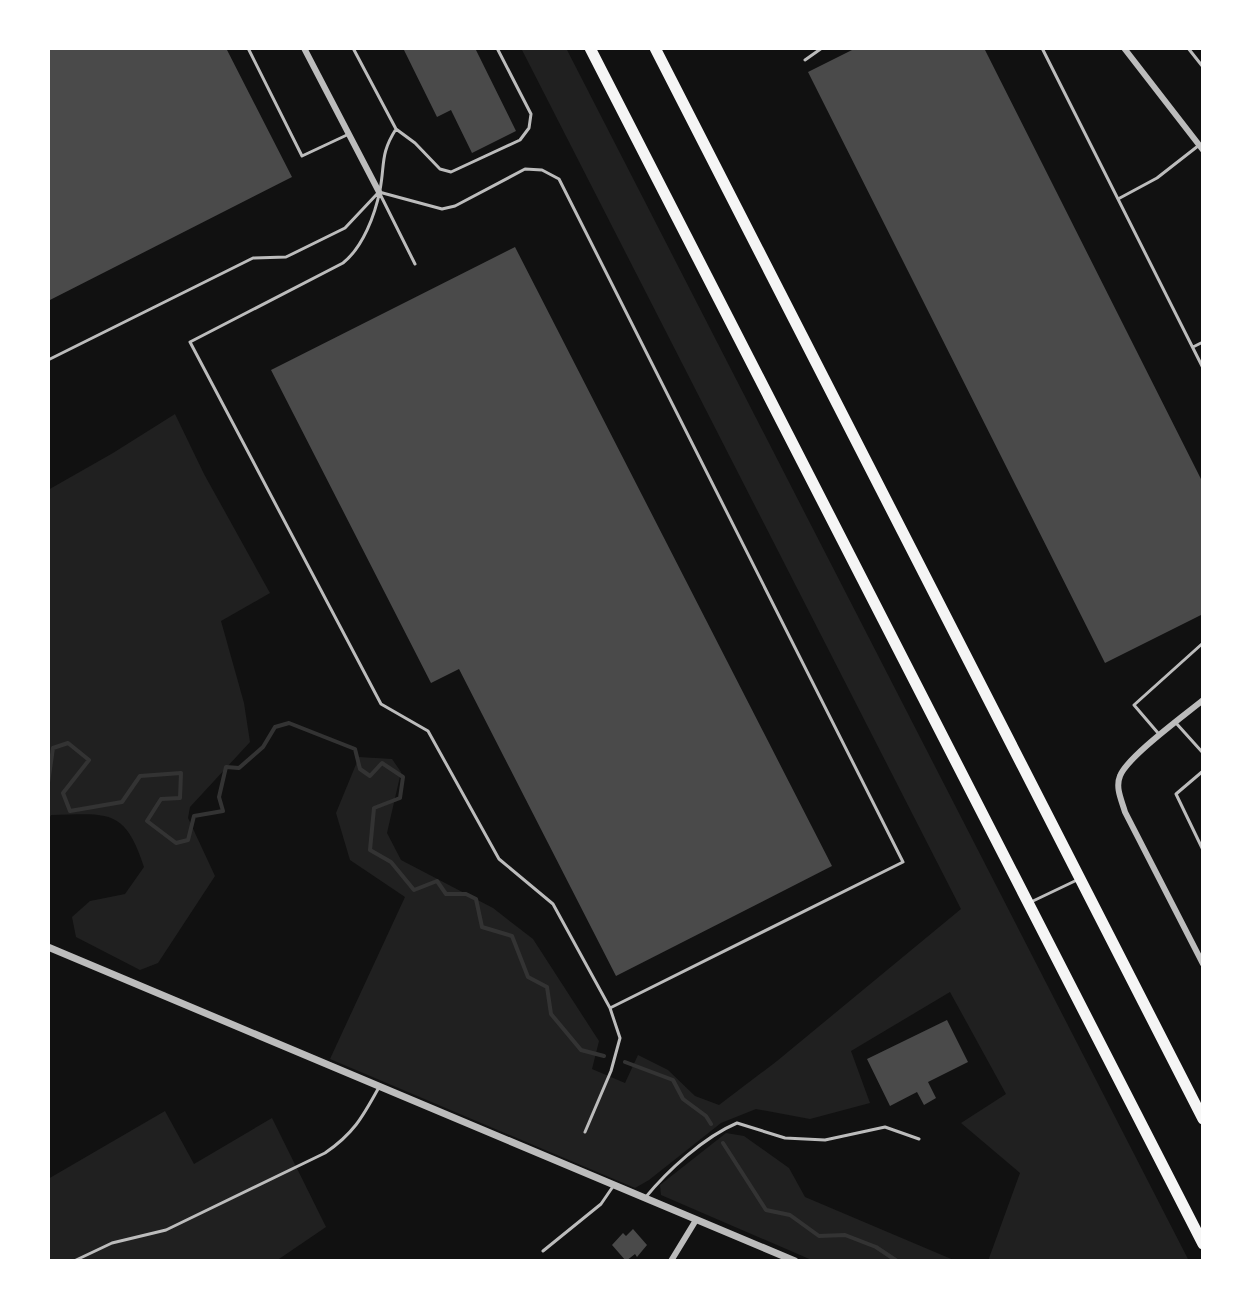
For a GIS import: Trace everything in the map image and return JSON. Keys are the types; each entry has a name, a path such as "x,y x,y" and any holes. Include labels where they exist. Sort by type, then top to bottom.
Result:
{"highway":[{"path":"590,48 1203,1244"},
{"path":"655,48 1203,1119"}],"street":[{"path":"304,48 379,192"},
{"path":"1124,48 1201,147"},
{"path":"1203,700 1130,762 1120,776 1118,790 1125,812 1203,964"},
{"path":"48,947 795,1261"},
{"path":"671,1261 696,1220"}],"lane":[{"path":"248,48 302,156 349,134"},
{"path":"353,48 396,129 415,143 440,169 451,172 520,140 529,128 531,114 497,48"},
{"path":"805,60 822,48"},
{"path":"1042,48 1203,368"},
{"path":"1188,48 1203,67"},
{"path":"396,129 384,148 379,192 356,252 343,263 190,342 381,704 428,731 499,859 553,904 610,1008 620,1038 611,1071 585,1132"},
{"path":"1118,199 1157,178 1201,147"},
{"path":"379,192 442,209 455,206 525,169 542,170 559,179 903,862 610,1008"},
{"path":"379,192 415,264"},
{"path":"48,360 253,258 286,257 345,228 379,192"},
{"path":"1193,347 1203,342"},
{"path":"1160,736 1134,705 1203,643"},
{"path":"1176,723 1203,753"},
{"path":"1203,771 1176,794 1203,850"},
{"path":"1027,904 1080,878"},
{"path":"74,1261 112,1243 166,1230 325,1153 346,1138 361,1121 380,1085"},
{"path":"645,1198 661,1178 722,1130 737,1123 785,1138 825,1140 885,1127 919,1139"},
{"path":"543,1251 601,1204 614,1185"}],"shaded area":[{"path":"521,48 566,48 1189,1261 988,1261 1020,1173 961,1123 1006,1094 950,992 851,1051 870,1103 810,1119 756,1109 721,1123 635,1188 330,1059 405,897 350,860 336,813 359,757 392,759 401,772 387,833 401,860 493,908 533,939 599,1041 592,1069 625,1083 638,1055 668,1070 695,1096 719,1105 961,909"},
{"path":"175,414 204,474 270,593 221,621 244,703 250,742 190,807 188,818 215,876 158,963 140,970 76,937 72,917 90,901 125,894 144,867 129,833 121,824 100,815 51,815 48,821 48,490"},
{"path":"165,1111 194,1164 272,1118 326,1227 276,1261 48,1261 48,1179"},
{"path":"726,1133 744,1136 789,1168 805,1197 956,1261 814,1261 661,1195 660,1185"}],"building":[{"path":"48,48 226,48 292,177 48,301"},
{"path":"403,48 475,48 516,131 472,153 451,110 437,117"},
{"path":"856,48 984,48 1203,483 1203,614 1105,663 808,72"},
{"path":"515,247 832,866 616,976 459,669 431,683 271,370"},
{"path":"947,1020 968,1062 928,1082 936,1098 924,1105 917,1092 890,1106 867,1059"},
{"path":"633,1229 647,1245 637,1257 635,1254 626,1261 612,1245 623,1233 626,1236"}],"waterway":[{"path":"48,783 53,748 68,743 89,760 63,793 70,811 122,802 140,776 181,773 180,798 161,799 147,821 176,843 188,840 194,816 223,811 219,797 226,767 239,768 263,747 275,727 289,723 355,749 360,769 370,776 382,763 403,777 400,798 374,808 370,850 391,862 414,890 437,881 446,894 466,894 476,899 482,927 512,936 528,977 547,987 551,1014 581,1050 604,1056"},
{"path":"625,1062 673,1080 683,1099 706,1116 711,1124"},
{"path":"723,1143 766,1210 790,1215 819,1236 845,1235 876,1247 897,1261"}]}
